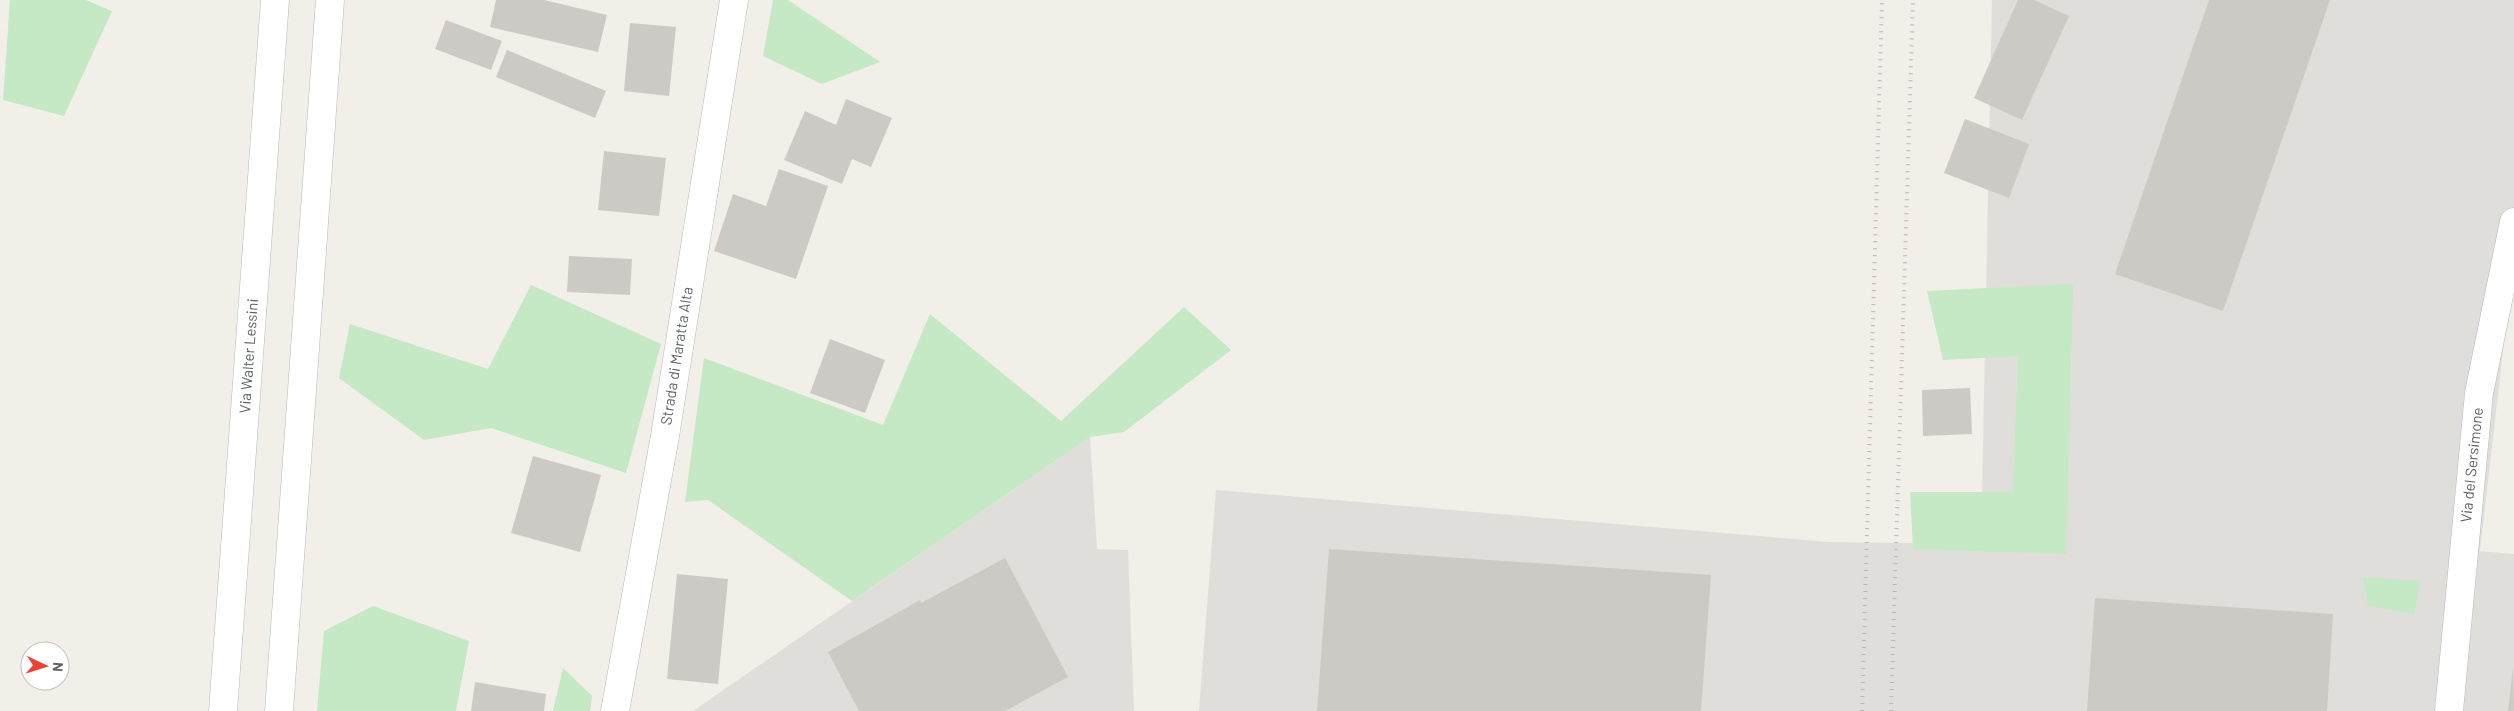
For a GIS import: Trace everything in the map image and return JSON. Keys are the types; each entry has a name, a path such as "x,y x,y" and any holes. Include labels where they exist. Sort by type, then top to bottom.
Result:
{"main road":[{"name":"Via Walter Lessini","path":"223,711 275,0"},
{"path":"279,711 330,0"},
{"name":"Strada di Maratta Alta","path":"615,711 665,436 734,0"},
{"name":"Via del Sersimone","path":"2449,711 2479,393 2514,222"}],"shaded area":[{"path":"1992,0 2514,0 2514,255 2480,551 2514,554 2514,711 1199,711 1216,490 1829,542 1981,544"},
{"path":"1090,437 1097,549 1128,550 1134,711 693,711"}],"green space":[{"path":"10,0 86,0 112,11 64,116 3,100"},
{"path":"773,0 788,0 880,62 822,84 763,56"},
{"path":"2073,284 2066,554 1913,549 1910,492 2013,492 2018,356 1943,360 1927,291"},
{"path":"531,285 661,344 626,473 491,428 424,440 339,378 350,324 488,369"},
{"path":"1184,307 1231,350 1124,432 1090,437 852,601 708,500 685,502 704,358 883,425 930,314 1061,421"},
{"path":"2363,577 2420,581 2414,614 2368,606"},
{"path":"373,606 469,641 456,711 317,711 324,631"},
{"path":"563,668 592,696 590,711 553,711"}],"building":[{"path":"496,0 544,0 607,15 598,52 490,27"},
{"path":"2018,0 2034,0 2069,16 2022,120 1974,98"},
{"path":"2209,0 2330,0 2223,311 2115,274"},
{"path":"446,20 502,41 491,70 435,49"},
{"path":"630,23 676,27 669,96 624,91"},
{"path":"507,50 606,91 595,118 496,77"},
{"path":"846,99 892,118 871,167 852,159 842,184 784,160 805,111 836,125"},
{"path":"1965,119 2029,144 2009,198 1944,173"},
{"path":"604,151 666,158 659,216 598,210"},
{"path":"779,169 828,186 796,279 714,251 733,194 766,206"},
{"path":"569,256 632,259 630,295 567,292"},
{"path":"830,339 885,360 865,413 810,393"},
{"path":"1970,388 1972,434 1923,436 1922,390"},
{"path":"533,456 601,475 580,552 511,533"},
{"path":"1329,549 1711,575 1701,711 1317,711"},
{"path":"1005,558 1068,677 1005,711 859,711 828,652 920,600 921,603"},
{"path":"677,574 728,579 718,684 667,679"},
{"path":"2095,598 2333,614 2327,711 2087,711"},
{"path":"2513,667 2514,711 2508,711"},
{"path":"475,682 546,694 544,711 471,711"}],"railway":[{"path":"1862,711 1882,0"},
{"path":"1891,711 1913,0"}]}
